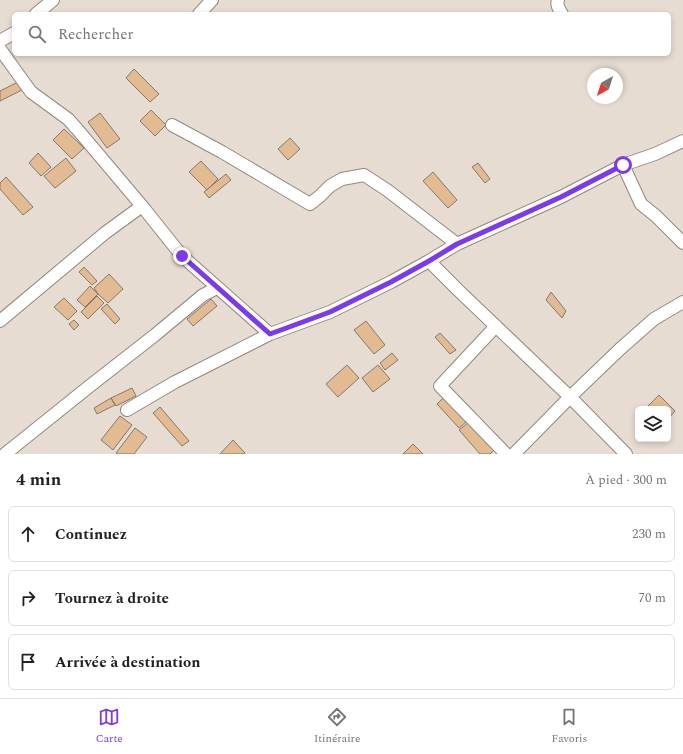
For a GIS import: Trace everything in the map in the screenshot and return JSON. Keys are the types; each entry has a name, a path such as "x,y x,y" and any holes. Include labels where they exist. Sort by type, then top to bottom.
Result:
{"street":[{"path":"38,12 53,0"},
{"path":"201,12 212,0"},
{"path":"558,0 557,4 561,12"},
{"path":"0,41 12,33"},
{"path":"0,49 31,92 68,119 142,206 182,256 270,334"},
{"path":"172,125 222,152 310,204 330,186 342,179 364,175 457,244"},
{"path":"127,410 175,382 270,334 330,312 391,282 457,244 561,197 623,165 655,154 683,141"},
{"path":"623,165 641,204 656,216 683,243"},
{"path":"0,321 105,233 142,206"},
{"path":"429,261 570,397 626,454"},
{"path":"5,454 203,295 217,288"},
{"path":"514,454 620,349 654,319 683,302"},
{"path":"496,326 440,386 506,454"}],"building":[{"path":"134,69 159,94 150,102 126,78"},
{"path":"18,82 22,90 0,101 0,91"},
{"path":"151,110 166,125 155,136 140,121"},
{"path":"100,113 120,139 107,148 88,122"},
{"path":"64,129 84,148 72,159 53,140"},
{"path":"290,138 300,149 288,160 278,149"},
{"path":"38,153 51,167 41,176 29,163"},
{"path":"66,158 76,171 55,188 44,176"},
{"path":"201,161 218,179 207,190 189,172"},
{"path":"478,163 490,179 485,183 472,167"},
{"path":"433,172 457,200 448,208 423,181"},
{"path":"226,174 231,180 209,198 204,192"},
{"path":"6,177 33,207 23,215 0,189 0,183"},
{"path":"84,267 97,281 92,285 79,272"},
{"path":"109,274 123,289 108,303 94,288"},
{"path":"90,286 98,294 85,307 77,300"},
{"path":"551,292 566,311 562,318 546,300"},
{"path":"97,296 104,303 88,319 81,312"},
{"path":"64,298 77,311 68,320 54,307"},
{"path":"211,299 217,306 193,326 187,319"},
{"path":"107,304 120,319 115,324 101,309"},
{"path":"74,320 79,325 74,330 69,324"},
{"path":"366,321 385,345 374,354 354,330"},
{"path":"440,333 456,350 450,354 435,337"},
{"path":"392,353 398,360 385,370 380,363"},
{"path":"347,365 359,378 338,397 326,384"},
{"path":"378,365 390,379 373,392 362,378"},
{"path":"132,388 136,396 116,406 111,398"},
{"path":"659,395 670,406 648,406"},
{"path":"444,397 467,421 459,428 437,404"},
{"path":"111,398 115,405 97,414 94,408"},
{"path":"160,407 189,441 182,446 153,413"},
{"path":"671,407 675,411 671,416"},
{"path":"120,416 132,425 113,450 101,440"},
{"path":"469,422 494,450 490,454 480,454 459,430"},
{"path":"135,428 147,437 134,454 116,453"},
{"path":"233,440 245,453 220,454"},
{"path":"413,444 423,454 403,454"}],"route":[{"path":"182,256 270,334 330,312 391,282 457,244 561,197 623,165"}]}
